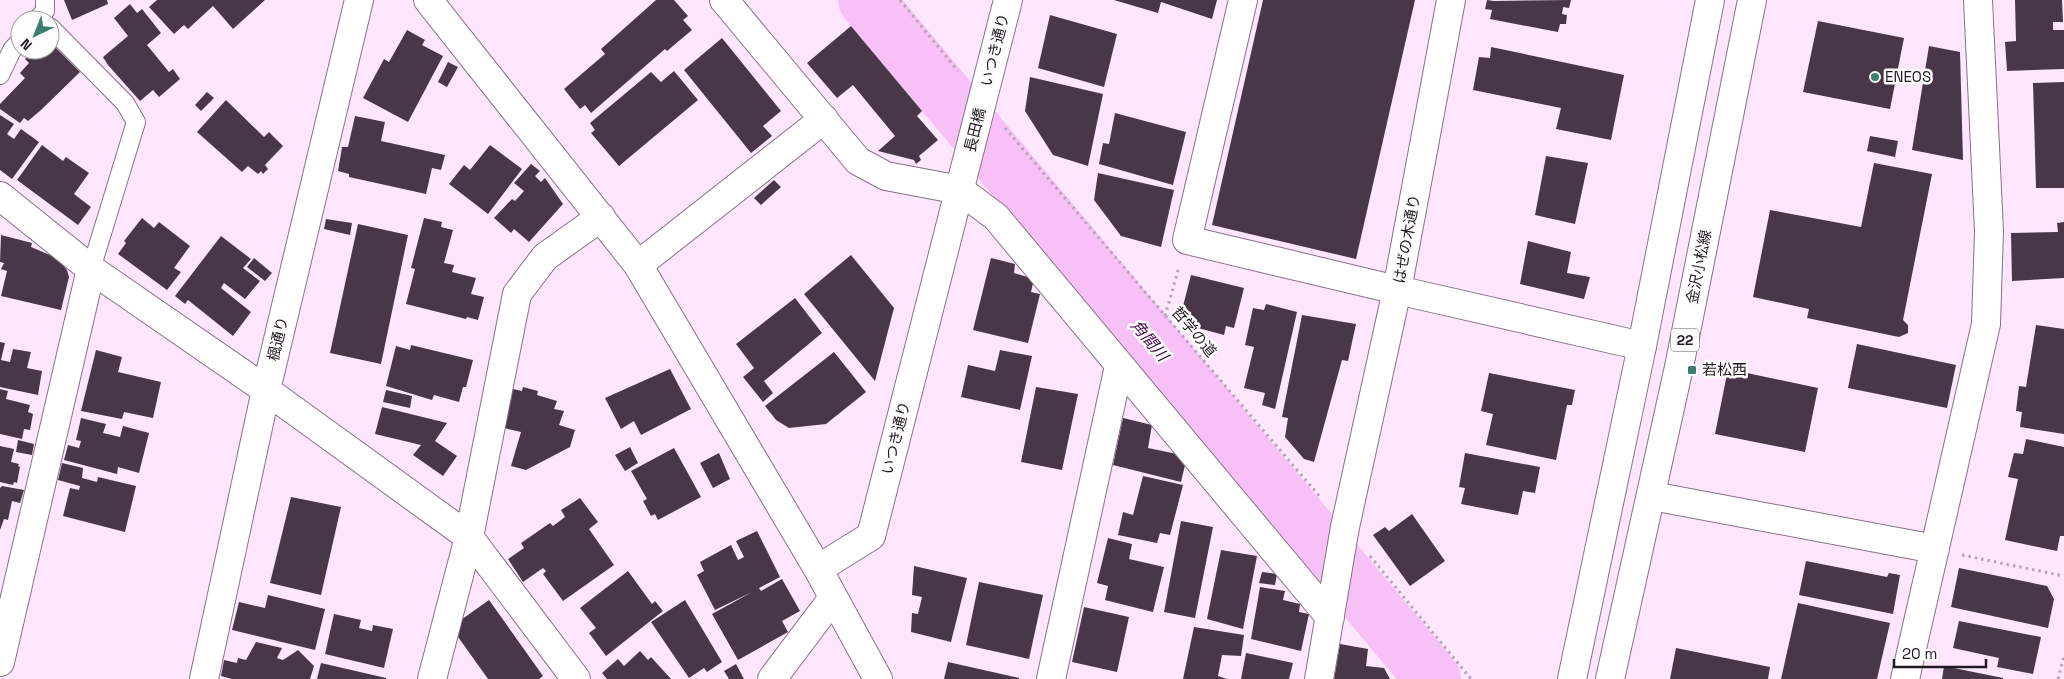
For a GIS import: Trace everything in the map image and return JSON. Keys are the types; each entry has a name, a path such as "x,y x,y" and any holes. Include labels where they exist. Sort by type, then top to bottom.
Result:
{"street":[{"name":"楓通り","path":"204,679 266,390 359,0"},
{"path":"428,0 638,265 818,568 878,679"},
{"path":"724,0 858,161 886,176 960,190 996,217 1120,366 1332,606"},
{"name":"いつき通り","path":"982,101 1008,0"},
{"path":"1243,0 1187,240 1397,290 1344,534 1319,679"},
{"name":"はぜの木通り","path":"1450,0 1397,290 1642,346"},
{"path":"1572,679 1642,346 1710,0"},
{"name":"金沢小松線","path":"1610,679 1652,496 1752,0"},
{"path":"1905,679 1986,324 1989,231 1978,0"},
{"name":"長田橋","path":"968,159 982,101"},
{"path":"638,265 824,119"},
{"name":"いつき通り","path":"818,568 871,536 968,159"},
{"path":"0,196 91,269 266,390 469,537 576,679"},
{"path":"432,679 469,537 516,294 545,258 601,218"},
{"path":"0,662 91,269"},
{"path":"1051,679 1120,366"},
{"path":"1652,496 1935,549"},
{"path":"772,679 833,598"}],"lane":[{"path":"60,39 125,103 136,122 91,269"},
{"path":"0,75 10,54"}],"path":[{"name":"哲学の道","path":"900,0 982,101 1165,316 1344,534 1471,679"},
{"path":"1165,316 1187,240"},
{"path":"1935,549 2064,576"},
{"path":"2058,679 2064,656"}],"building":[{"path":"64,0 107,0 108,4 72,20"},
{"path":"157,0 265,0 233,29 213,6 188,29 184,25 174,34 149,7"},
{"path":"656,0 674,0 688,16 683,20 692,30 667,51 665,49 591,113 585,105 580,109 564,89 605,54 601,49"},
{"path":"1114,0 1217,0 1212,19 1161,2 1158,13"},
{"path":"1263,0 1415,0 1356,259 1212,225"},
{"path":"1487,0 1571,0 1569,8 1563,7 1562,14 1567,15 1566,24 1560,24 1558,32 1490,19 1492,10 1485,9"},
{"path":"2015,0 2062,0 2063,22 2053,22 2053,30 2064,30 2064,69 2007,71 2005,42 2016,41"},
{"path":"130,4 137,13 142,9 161,33 147,45 169,72 173,69 180,79 159,97 153,90 140,101 103,57 128,36 114,18"},
{"path":"1050,15 1117,34 1104,87 1038,68"},
{"path":"1818,21 1904,38 1890,109 1803,92"},
{"path":"851,26 922,111 917,116 938,140 919,156 921,160 916,164 914,160 878,151 895,136 853,85 837,98 807,63"},
{"path":"407,30 425,40 422,45 443,56 408,122 363,98 384,59 389,62"},
{"path":"722,38 781,111 763,126 772,136 751,153 684,70"},
{"path":"1929,46 1960,52 1963,160 1912,150"},
{"path":"1491,47 1624,75 1611,140 1556,129 1561,108 1473,90 1479,57 1490,58"},
{"path":"60,52 80,72 41,110 28,121 24,118 20,123 0,109 0,104 25,78 20,73 29,63 26,60 60,60"},
{"path":"448,62 458,67 447,87 438,82"},
{"path":"674,71 698,100 619,166 591,133 595,130 590,123 651,72 661,82"},
{"path":"1030,77 1103,94 1088,166 1053,155 1025,111"},
{"path":"2064,82 2064,188 2036,188 2033,83"},
{"path":"207,92 214,98 201,111 195,105"},
{"path":"226,100 264,137 269,132 283,146 265,165 268,169 263,174 261,171 258,174 248,166 242,172 197,132"},
{"path":"1115,113 1186,132 1173,185 1099,164 1103,143 1109,144"},
{"path":"0,115 14,124 7,134 14,139 21,129 39,142 12,179 0,170"},
{"path":"355,116 385,122 381,141 445,155 441,170 432,168 426,194 349,177 349,174 338,171 342,147 348,147"},
{"path":"1870,136 1898,141 1895,157 1867,151"},
{"path":"42,145 63,161 66,157 89,173 74,194 91,207 78,225 17,180"},
{"path":"490,145 522,169 488,214 449,184 464,165 470,170"},
{"path":"1546,156 1588,163 1575,224 1535,215"},
{"path":"1874,163 1932,174 1903,320 1908,325 1908,333 1899,337 1807,318 1809,309 1753,297 1770,210 1861,227"},
{"path":"531,164 540,171 535,176 541,182 545,178 563,204 529,242 514,229 511,233 494,218 512,199 515,201 524,191 514,183"},
{"path":"1098,173 1174,190 1161,247 1121,236 1094,200"},
{"path":"774,180 781,187 761,205 754,198"},
{"path":"142,218 154,228 159,222 190,246 174,268 181,272 167,290 118,254 126,243 124,241"},
{"path":"424,218 442,222 441,227 453,230 444,263 454,265 452,272 476,278 471,294 484,297 478,320 467,317 466,319 406,304 415,269 411,268"},
{"path":"326,219 352,223 350,235 324,229"},
{"path":"2064,222 2064,278 2012,281 2011,233 2058,232 2057,223"},
{"path":"358,224 408,235 381,364 330,353"},
{"path":"1,235 32,243 31,247 57,258 67,270 69,277 61,310 1,296 7,271 1,269 4,263 0,262"},
{"path":"221,236 251,259 243,268 260,281 245,299 224,283 221,288 251,312 233,336 188,300 185,304 175,296"},
{"path":"1528,241 1571,252 1567,273 1590,277 1584,299 1520,284"},
{"path":"851,255 894,308 875,381 804,294"},
{"path":"254,258 272,273 265,281 247,267"},
{"path":"991,258 1015,264 1014,273 1034,279 1031,292 1040,294 1028,343 973,330"},
{"path":"1191,275 1244,288 1234,328 1226,326 1224,335 1187,325 1190,316 1181,314"},
{"path":"795,298 822,333 764,381 773,393 763,402 743,377 754,368 736,344"},
{"path":"1266,304 1297,312 1275,409 1262,405 1265,393 1244,388 1254,347 1245,345 1253,308 1264,310"},
{"path":"1302,315 1356,324 1348,361 1342,360 1314,462 1304,459 1285,437 1288,418 1282,417"},
{"path":"2036,325 2064,329 2064,434 2020,427 2022,412 2016,411 2019,386 2026,387"},
{"path":"0,342 5,343 1,360 10,362 13,349 31,352 27,368 42,371 38,395 0,387"},
{"path":"1857,344 1956,365 1947,408 1848,388"},
{"path":"411,345 473,360 466,387 463,387 459,402 434,395 432,400 386,386 396,346 410,350"},
{"path":"96,350 122,357 118,372 161,382 153,418 124,412 122,419 81,411"},
{"path":"1000,350 1032,356 1020,410 961,397 968,365 995,371"},
{"path":"834,352 866,392 826,424 789,428 776,420 765,406"},
{"path":"670,369 691,409 641,435 634,421 621,429 605,398"},
{"path":"1728,369 1818,388 1805,452 1715,434"},
{"path":"1489,373 1575,390 1572,405 1567,405 1556,460 1486,445 1493,414 1481,411"},
{"path":"523,387 538,391 537,395 557,401 554,409 564,411 559,425 575,430 570,447 526,470 511,466 521,432 504,428 509,388 522,391"},
{"path":"1036,387 1078,394 1062,470 1021,462"},
{"path":"0,389 8,391 6,399 30,405 28,412 33,414 30,430 24,429 22,439 0,434"},
{"path":"386,390 412,396 410,408 383,402"},
{"path":"382,407 447,423 435,441 457,456 443,476 413,455 421,445 375,434"},
{"path":"81,418 106,424 103,433 120,437 123,426 149,433 139,473 118,467 117,474 64,460 68,445 79,448 81,441 76,440"},
{"path":"1123,418 1152,425 1148,448 1177,454 1185,465 1181,482 1113,465"},
{"path":"2026,439 2064,447 2064,536 2060,536 2057,551 2005,540 2018,479 2008,477 2014,453 2023,454"},
{"path":"18,440 34,444 32,455 16,452"},
{"path":"0,446 14,449 11,462 19,464 18,466 20,467 17,483 14,482 13,485 0,482"},
{"path":"630,447 638,463 625,471 615,455"},
{"path":"674,448 701,497 658,520 655,514 651,516 643,501 647,499 631,471"},
{"path":"719,453 730,479 713,488 700,463"},
{"path":"1465,453 1540,467 1535,493 1523,491 1518,515 1461,504 1465,488 1459,487"},
{"path":"62,463 83,468 82,478 97,482 98,477 136,486 125,532 63,516 70,488 79,490 80,486 58,480"},
{"path":"1143,476 1183,485 1170,535 1160,533 1157,543 1118,535 1123,512 1133,515"},
{"path":"2,486 24,490 20,503 12,501 8,520 4,519 0,530 0,488"},
{"path":"291,497 341,507 321,595 270,583"},
{"path":"580,498 598,522 589,529 614,565 563,601 543,574 546,571 543,568 523,582 508,559 524,548 521,543 550,523 553,526 565,517 561,510"},
{"path":"1412,514 1445,561 1410,586 1373,535 1385,527 1389,531"},
{"path":"1181,521 1213,527 1195,618 1164,612"},
{"path":"757,531 780,577 759,588 761,591 782,579 800,611 782,621 788,632 738,660 712,614 752,592 715,610 697,575 704,571 700,562 731,545 738,560 744,557 736,541"},
{"path":"1108,538 1132,544 1129,559 1164,567 1153,612 1105,600 1108,586 1097,583"},
{"path":"1221,550 1257,556 1243,629 1207,619"},
{"path":"1806,561 1887,577 1889,573 1900,575 1893,614 1799,595"},
{"path":"914,566 967,578 951,642 911,632 912,613 918,614 922,597 912,595"},
{"path":"1959,568 2047,586 2054,599 2048,628 1951,607"},
{"path":"628,571 652,604 655,601 663,611 606,656 589,633 596,628 580,608"},
{"path":"1262,572 1277,574 1275,585 1259,583"},
{"path":"979,582 1043,595 1029,659 966,645"},
{"path":"1260,587 1285,591 1283,600 1300,604 1299,612 1309,614 1301,651 1251,639"},
{"path":"268,595 325,609 315,650 232,630 239,602 265,608"},
{"path":"489,600 543,676 539,679 488,679 451,627"},
{"path":"685,600 722,662 707,672 704,668 689,678 651,622"},
{"path":"1798,603 1890,623 1877,679 1781,679"},
{"path":"1084,607 1129,617 1117,672 1072,662"},
{"path":"334,614 361,620 359,628 372,631 373,625 393,629 384,668 325,654"},
{"path":"1959,621 2041,637 2033,674 1997,667 1999,658 1953,648"},
{"path":"1194,627 1244,635 1241,656 1222,655 1218,676 1227,679 1183,679"},
{"path":"256,642 282,648 277,658 283,660 298,650 314,666 310,679 232,679 221,676 224,660 237,663 238,658 246,660"},
{"path":"1340,644 1368,649 1366,666 1384,668 1390,679 1334,679"},
{"path":"1676,648 1770,667 1768,679 1670,679"},
{"path":"640,651 648,660 651,657 671,679 607,679 602,673 618,659 624,666"},
{"path":"1246,653 1293,663 1289,679 1241,679"},
{"path":"948,662 1019,678 1019,679 944,679"},
{"path":"321,663 386,678 386,679 317,679"},
{"path":"736,664 744,679 729,679 724,671"},
{"path":"1944,666 2003,678 2003,679 1942,679"}],"waterway":[{"name":"角間川","path":"866,0 1433,679"}],"place":[{"name":"ENEOS","path":"1875,77"},
{"name":"若松西","path":"1692,370"}]}
